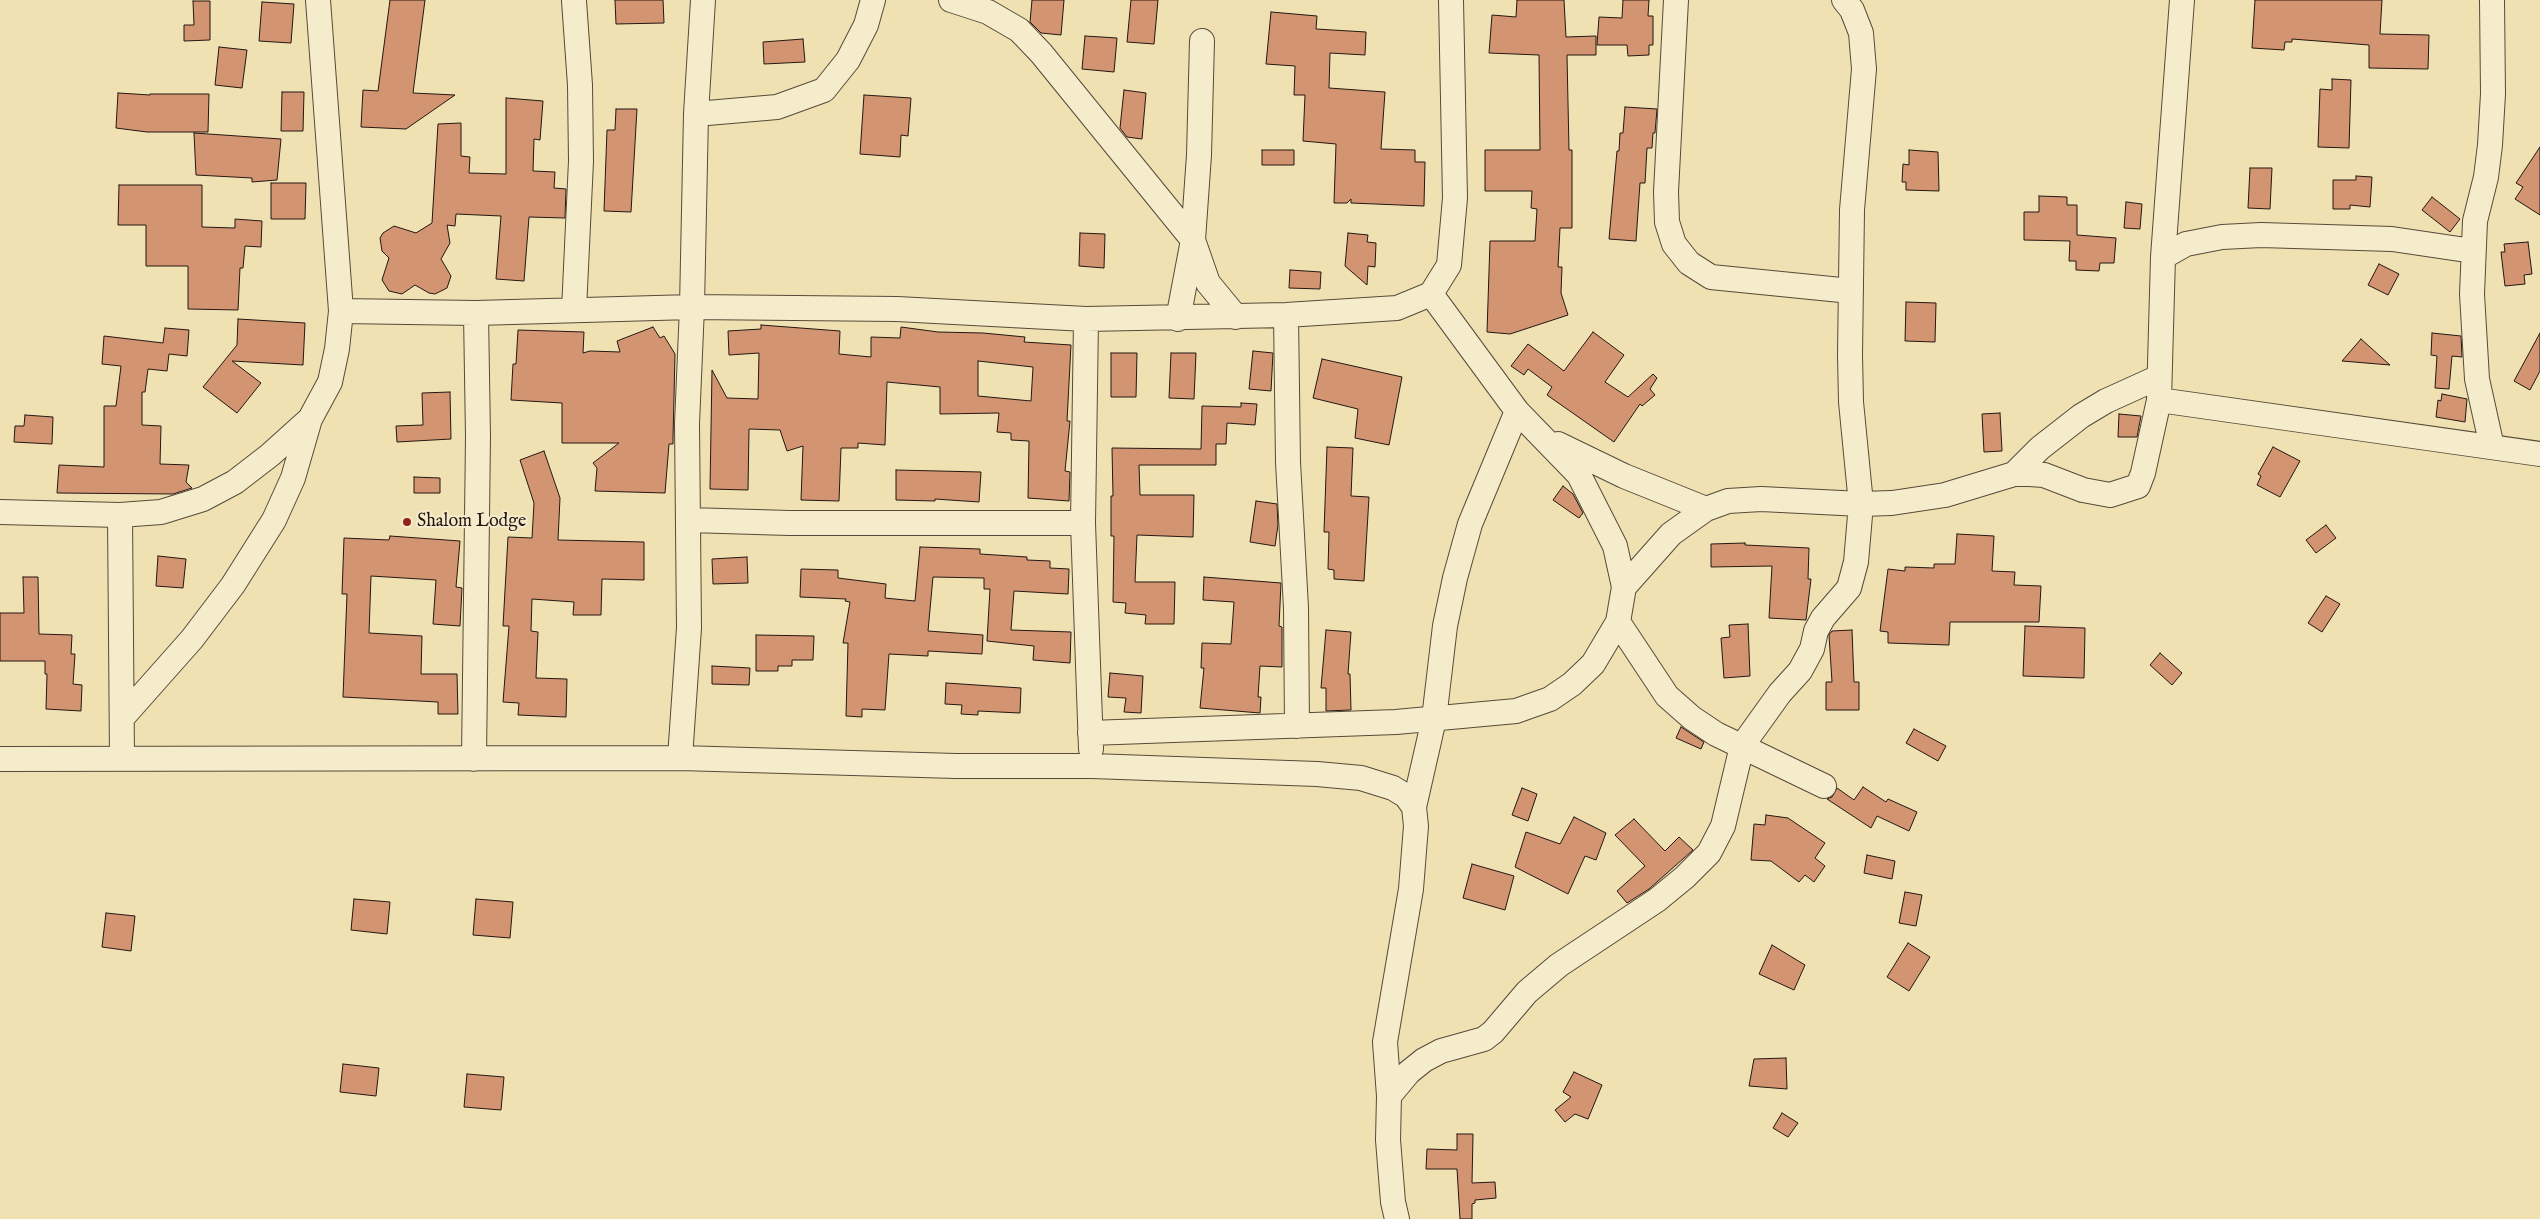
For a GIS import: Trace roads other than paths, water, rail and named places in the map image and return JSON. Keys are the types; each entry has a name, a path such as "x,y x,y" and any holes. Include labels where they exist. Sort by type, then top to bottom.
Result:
{"street":[{"path":"122,718 192,639 233,585 274,520 292,478 310,419 330,382 342,311 318,0"},
{"path":"680,758 689,628 687,424 692,307 696,114 703,0"},
{"path":"696,114 777,107 824,90 848,60 866,25 873,0"},
{"path":"951,0 988,12 1019,30 1041,53 1193,240 1208,283 1236,317"},
{"path":"342,311 476,313 692,307 897,310 1086,319 1178,319 1286,316 1397,308 1431,294 1449,265 1454,198 1451,0"},
{"path":"1676,0 1666,192 1667,222 1674,244 1689,263 1711,277 1851,291"},
{"path":"1389,1096 1409,1072 1424,1060 1441,1051 1484,1039 1493,1032 1527,992 1559,965 1657,900 1685,877 1709,852 1723,826 1742,746 1780,693 1800,671 1812,649 1816,631 1823,618 1849,588 1856,562 1861,504 1851,402 1851,291 1854,171 1864,69 1861,33 1852,10 1844,0"},
{"path":"1624,587 1671,534 1706,509 1728,501 1761,499 1861,504 1892,503 1938,497 2014,474 2044,475 2083,490 2110,495 2138,486 2143,473 2159,400 2163,257 2182,0"},
{"path":"2492,0 2493,94 2490,145 2486,177 2475,221 2473,251 2473,340 2477,379 2492,447"},
{"path":"574,1 580,85 581,160 574,310"},
{"path":"1178,319 1193,240 1199,155 1202,41"},
{"path":"2163,257 2186,244 2222,237 2261,235 2392,239 2473,251"},
{"path":"1090,733 1434,719 1516,711 1550,699 1572,684 1593,664 1618,622 1624,587 1615,546 1579,475 1517,411 1431,294"},
{"path":"474,759 478,437 476,313"},
{"path":"1286,316 1288,462 1296,608 1297,726"},
{"path":"1086,319 1083,524 1092,766"},
{"path":"2014,474 2040,448 2081,416 2106,401 2160,377"},
{"path":"2159,400 2540,454"},
{"path":"1397,1219 1393,1202 1388,1140 1389,1096 1386,1042 1411,889 1416,836 1414,807 1434,719 1445,626 1455,578 1470,524 1517,411"},
{"path":"0,512 120,515 161,512 203,499 235,482 270,455 310,419"},
{"path":"1545,438 1658,490 1706,509"},
{"path":"1658,490 1671,534"},
{"path":"120,515 122,757"},
{"path":"689,520 798,523 1083,524"},
{"path":"1618,622 1667,696 1692,718 1716,734 1824,786"},
{"path":"0,759 122,757 680,758 956,766 1092,766 1317,774 1360,778 1393,788 1406,796 1414,807"}],"place":[{"name":"Shalom Lodge","path":"407,522"}]}
